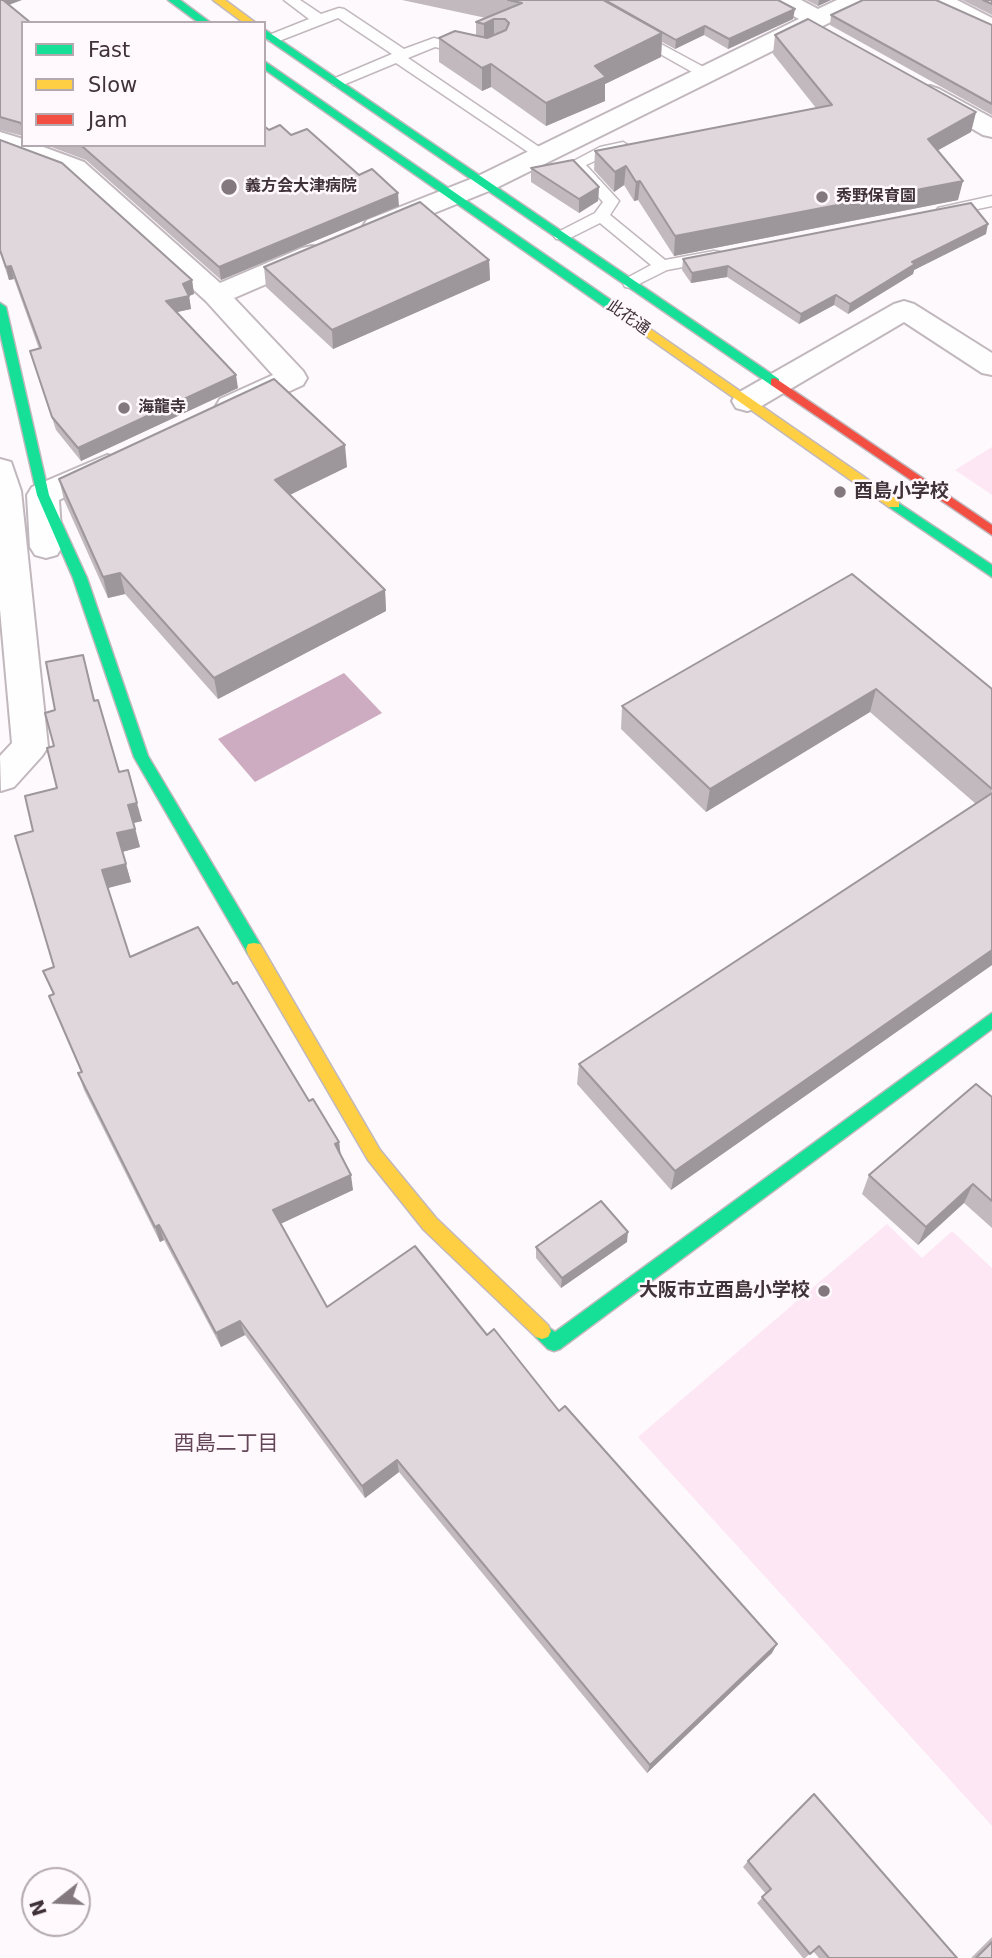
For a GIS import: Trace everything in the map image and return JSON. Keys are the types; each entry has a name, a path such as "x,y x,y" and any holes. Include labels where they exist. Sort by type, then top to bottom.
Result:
{"street":[{"path":"173,0 203,21"},
{"path":"218,0 248,21"},
{"path":"783,0 817,27"},
{"path":"216,295 485,183 706,74 817,27 856,0"},
{"path":"939,0 992,28"},
{"name":"此花通","path":"269,35 992,531"},
{"name":"此花通","path":"266,65 992,572"},
{"path":"911,83 992,129"},
{"path":"0,140 75,168 216,295 292,378 205,419"},
{"path":"0,307 43,495 46,547"},
{"path":"747,401 904,310 992,366"},
{"path":"43,495 130,454"},
{"path":"0,469 5,491 30,747 0,777"},
{"path":"43,495 80,578 141,757 367,1143 430,1224 554,1343 989,1027"}],"lane":[{"path":"290,0 320,20"},
{"path":"269,35 339,12 543,155"},
{"path":"622,27 706,74"},
{"path":"338,82 434,42 486,55"},
{"path":"562,236 601,216 611,201 576,164 606,150 645,143"},
{"path":"923,215 992,201"},
{"path":"601,216 662,266"},
{"path":"631,283 662,266 731,253"}],"shaded area":[{"path":"992,447 992,495 955,470"},
{"path":"344,673 382,713 255,782 218,739"},
{"path":"887,1224 922,1258 952,1231 992,1268 992,1826 638,1437"}],"building":[{"path":"0,0 3,0 29,21 21,21 21,123 0,117"},
{"path":"508,0 603,0 662,33 595,66 606,77 546,103 491,64 482,68 439,38 455,31 487,38 506,30 509,23 505,19 494,19 484,24 476,22 522,3"},
{"path":"605,0 778,0 795,9 729,39 705,26 676,40"},
{"path":"863,0 936,0 992,25 992,104 831,15"},
{"path":"808,19 976,112 928,139 963,181 675,236 640,181 636,182 626,166 615,172 595,151 832,105 775,35"},
{"path":"280,125 291,135 307,129 359,175 372,169 398,193 219,267 83,147 266,147 266,128 269,130"},
{"path":"0,140 62,163 192,280 183,284 189,296 166,301 236,375 78,448 52,417 30,351 41,348 11,266 6,267 0,250"},
{"path":"573,160 599,187 579,199 531,168"},
{"path":"420,202 489,260 332,330 264,267"},
{"path":"971,203 988,224 912,262 915,264 850,304 836,295 801,314 728,266 692,273 683,259"},
{"path":"274,379 345,445 275,480 385,590 214,678 120,573 103,577 59,479"},
{"path":"852,574 992,689 992,789 876,689 710,789 622,706"},
{"path":"83,655 94,701 98,700 119,772 128,770 137,803 128,805 135,829 117,833 126,864 102,870 130,957 198,927 233,984 237,982 309,1101 313,1099 339,1142 335,1144 351,1175 273,1210 327,1307 415,1246 487,1335 494,1329 559,1411 565,1406 777,1644 650,1765 397,1460 362,1486 240,1321 216,1333 159,1225 155,1227 78,1073 82,1072 49,996 54,994 43,971 54,967 15,836 33,831 25,796 57,788 47,748 54,746 45,713 55,710 46,662"},
{"path":"992,793 992,950 675,1171 579,1064"},
{"path":"976,1084 992,1097 992,1201 973,1184 926,1227 869,1175"},
{"path":"601,1201 628,1232 562,1278 536,1247"},
{"path":"814,1794 957,1958 829,1958 819,1946 810,1954 762,1897 771,1889 748,1861"},
{"path":"992,1942 992,1958 976,1958"}],"traffic: fast":[{"path":"173,0 203,21"},
{"path":"266,33 775,382"},
{"path":"266,65 630,319"},
{"path":"0,307 43,495 80,578 141,757 254,949"},
{"path":"894,504 992,572"},
{"path":"542,1331 554,1343 992,1020"}],"traffic: slow":[{"path":"218,0 248,21"},
{"path":"630,319 894,504"},
{"path":"254,949 374,1155 430,1224 542,1331"}],"traffic: jam":[{"path":"775,382 992,531"}],"place":[{"name":"義方会大津病院","path":"229,187"},
{"name":"秀野保育園","path":"822,197"},
{"name":"海龍寺","path":"124,408"},
{"name":"酉島小学校","path":"840,492"},
{"name":"大阪市立酉島小学校","path":"824,1291"}],"district":[{"name":"酉島二丁目","path":"226,1445"}]}
